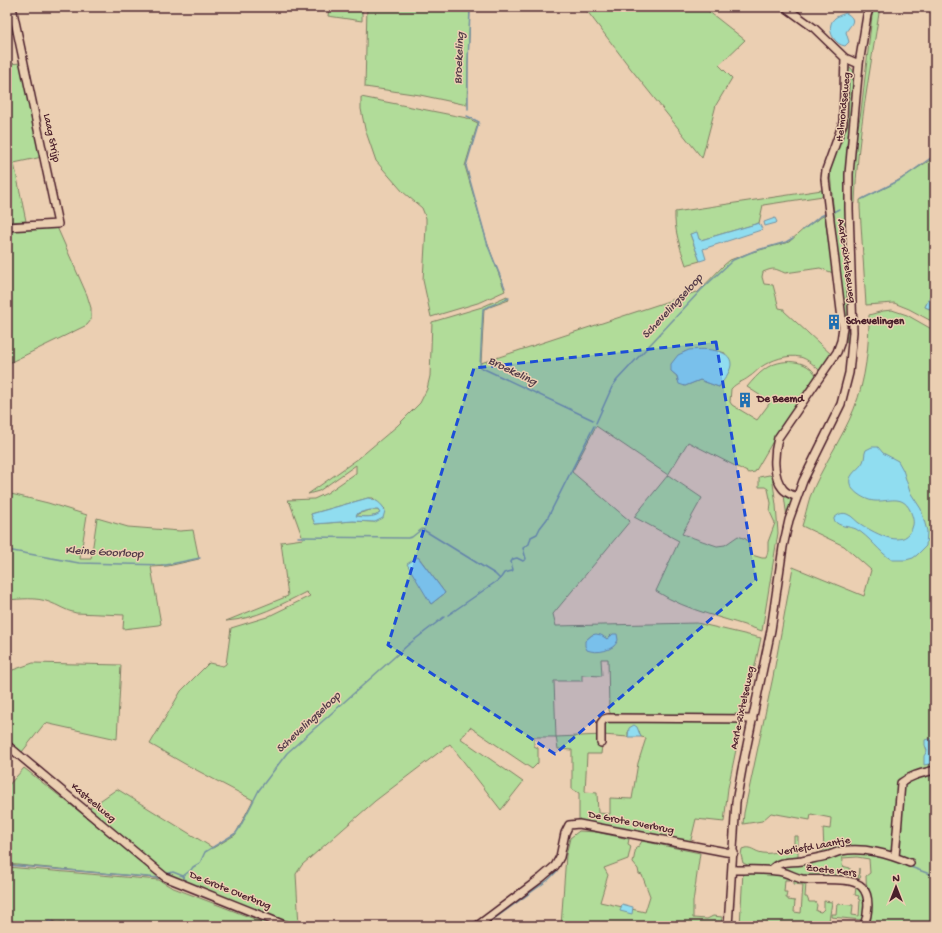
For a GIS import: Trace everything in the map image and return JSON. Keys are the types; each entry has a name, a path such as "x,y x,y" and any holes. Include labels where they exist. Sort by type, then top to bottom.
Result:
{"street":[{"name":"Laag Strijp","path":"7,227 58,224 12,7"},
{"path":"785,7 814,28 845,58 859,64"},
{"name":"Helmondseweg","path":"849,209 850,168 859,64 867,15 870,7"},
{"name":"Helmondseweg","path":"828,214 826,175 827,166 843,123 845,58"},
{"name":"Aarle-Rixtelseweg","path":"728,926 733,870 736,802 771,630 783,547 789,520 803,481 841,404 849,372 853,332 849,209"},
{"name":"Aarle-Rixtelseweg","path":"797,497 784,490 779,483 775,462 775,448 778,438 837,352 841,342 843,327 828,214"},
{"path":"601,742 601,723 604,718 753,719"},
{"name":"Kasteelweg","path":"7,745 165,877"},
{"path":"895,857 901,782 914,775 935,770"},
{"name":"De Grote Overbrug","path":"477,926 555,866 560,857 565,833 570,825 573,824 734,853"},
{"name":"Verliefd Laantje","path":"771,870 780,863 800,861 827,856 841,851 853,850 879,852 910,863"},
{"name":"Zoete Kers","path":"733,870 782,871 802,879 847,881 859,884 867,897 867,910 864,926"},
{"name":"De Grote Overbrug","path":"165,877 287,926"}],"highlighted area":[{"path":"716,342 756,580 555,754 388,645 474,368"}],"green space":[{"path":"7,7 9,7 16,33 7,34"},
{"path":"329,7 362,7 362,21 328,16"},
{"path":"367,7 472,7 470,9 467,105 420,95 365,87"},
{"path":"584,7 703,7 745,40 719,65 732,78 716,105 702,158 631,69"},
{"path":"874,7 880,7 861,129 855,203 852,202 856,137 861,112"},
{"path":"22,63 42,157 14,163 26,221 7,222 7,64"},
{"path":"847,67 850,67 855,73 845,194 851,343 846,342 847,332 830,172 832,160 840,143 843,130"},
{"path":"361,97 467,118 478,123 465,166 487,242 505,291 481,302 431,317 423,280 426,218 422,208 403,192 376,161 365,129 361,109"},
{"path":"935,157 935,286 925,307 935,311 935,323 894,303 866,305 860,200 891,185"},
{"path":"822,190 823,196 763,205 759,223 701,240 690,234 700,261 686,265 676,232 675,212"},
{"path":"825,215 833,273 820,268 785,273 770,269 763,272 762,277 764,284 773,285 779,308 784,309 784,311 832,355 821,372 809,361 800,357 790,356 775,360 761,367 751,376 731,389 730,402 732,405 757,420 769,404 769,401 747,387 765,369 778,363 801,363 813,371 817,377 780,429 755,472 749,473 688,442 668,475 596,426 572,472 630,521 553,614 556,626 697,623 761,638 744,716 611,715 609,710 608,659 601,659 602,676 582,675 582,681 554,681 556,737 534,737 534,746 538,748 538,763 532,769 470,727 460,738 523,782 501,810 450,744 375,801 302,865 296,874 299,926 168,876 88,809 117,789 213,848 235,835 253,800 150,744 181,691 209,663 223,666 226,664 231,628 267,617 310,596 306,592 258,614 237,620 226,621 288,596 281,542 303,539 290,503 287,500 314,499 327,493 356,473 356,465 319,491 308,494 359,458 397,426 420,403 427,389 430,376 432,322 482,307 507,296 509,300 484,309 481,363 696,292 697,293 730,260 789,242 807,226","holes":["696,350 718,351 725,353 719,387 700,380 685,386 678,381 677,376 671,371 684,352","368,498 373,498 385,509 375,522 353,521 315,524 311,514","419,558 445,593 431,604","592,635 602,636 607,639 611,635 614,646 605,650 585,641"]},
{"path":"57,227 87,295 91,308 91,320 87,325 7,364 7,229"},
{"path":"892,310 907,315 935,331 935,926 868,926 866,876 870,873 869,859 857,857 842,858 842,866 850,868 849,874 853,875 853,878 858,879 859,868 859,874 861,877 857,880 804,876 752,867 743,863 741,855 742,849 745,848 767,853 794,850 794,836 798,836 798,859 824,851 823,828 830,829 831,818 811,814 810,820 771,813 762,821 743,824 744,813 773,677 793,567 864,596 871,570 844,546 802,526 810,497 820,474 844,431 858,398 866,362 869,315"},
{"path":"668,475 702,498 682,534 717,546 725,545 738,536 746,539 749,543 749,551 752,555 766,558 768,542 775,523 770,512 771,503 768,489 765,487 759,487 759,477 769,475 772,476 778,533 762,631 694,609 656,591 679,541 634,517"},
{"path":"7,493 48,503 87,515 80,559 91,559 97,518 128,527 180,531 193,530 199,559 168,566 151,567 161,624 158,625 123,629 124,615 76,613 39,599 7,600"},
{"path":"784,495 789,497 793,502 787,518"},
{"path":"370,510 378,510 380,513 378,515 366,517 356,516 357,514"},
{"path":"33,663 121,665 117,739 45,723 22,752 7,740 7,672"},
{"path":"606,721 742,721 728,788 724,822 696,819 690,844 579,821 579,793 572,789 572,750 558,749 556,737 603,735","holes":["639,731 641,737 646,738 638,763 632,799 610,798 610,814 598,813 597,793 585,792 587,754 601,754 603,735 628,737 628,732"]},
{"path":"24,768 165,879 7,864 7,787"},
{"path":"579,831 596,832 629,839 628,844 631,846 628,859 604,868 608,875 600,902 645,912 650,896 642,875 639,874 638,869 633,863 636,847 639,846 642,841 700,853 693,902 693,918 707,919 713,916 722,917 721,926 561,926 566,855 570,838"},
{"path":"7,867 159,880 171,887 265,923 263,926 66,926 66,924 57,924 53,921 48,926 14,926 7,916"},
{"path":"743,871 773,873 789,879 785,880 784,892 787,892 786,898 788,898 788,900 795,901 794,912 801,913 803,885 794,884 794,881 806,883 805,897 807,897 809,902 815,902 817,905 816,911 821,912 824,909 824,901 832,902 829,925 833,926 740,926"},
{"path":"856,887 862,894 864,902 862,920 831,917 831,914 836,914 837,904 853,905 852,915 859,916 860,900 858,899 859,896 855,895"},
{"path":"834,922 840,923 839,926 833,926"}],"water":[{"path":"846,13 850,15 853,20 846,32 849,42 845,46 836,41 832,35 830,27 835,18"},
{"path":"775,218 776,223 765,226 764,222"},
{"path":"759,223 762,229 761,230 703,249 706,259 700,261 690,234 697,232 699,239 701,240"},
{"path":"935,286 935,311 925,307"},
{"path":"689,350 714,350 721,352 730,359 731,365 729,371 719,387 700,380 685,386 679,384 677,376 671,371 671,364 678,355"},
{"path":"872,447 878,447 883,453 898,461 903,470 910,492 921,509 927,531 926,546 913,558 906,560 892,560 861,532 838,524 834,520 834,518 843,513 851,516 860,524 882,536 898,539 904,538 910,533 913,525 913,519 907,505 899,500 871,501 862,497 851,487 851,477 863,462 866,450"},
{"path":"368,498 378,502 385,511 383,518 375,522 353,521 315,524 311,514","holes":["378,510 380,513 375,516 356,516 358,513"]},
{"path":"418,557 445,593 431,604 407,564"},
{"path":"596,634 607,639 613,634 617,634 618,640 613,647 605,651 596,652 587,650 585,641 592,635"},
{"path":"634,725 637,727 641,737 628,737 629,728"},
{"path":"935,739 935,763 924,765 924,756 927,751 925,740"},
{"path":"622,904 633,907 632,914 620,911"},
{"path":"48,921 57,924 62,922 66,924 66,926 48,926"}],"waterway":[{"name":"Broekeling","path":"468,109 470,9 472,7"},
{"name":"Broekeling","path":"467,116 479,122 466,166 488,246 505,288"},
{"name":"Schevelingseloop","path":"862,199 900,180 935,155"},
{"name":"Schevelingseloop","path":"833,212 839,209"},
{"name":"Schevelingseloop","path":"803,230 825,214"},
{"name":"Schevelingseloop","path":"596,423 612,387 617,380 701,290 733,260 754,251 786,242 793,238"},
{"name":"Broekeling","path":"509,298 483,309 480,367 593,420"},
{"name":"Schevelingseloop","path":"448,615 500,579 504,573 512,571 511,562 513,559 517,558 523,561 526,559 523,548 529,544 531,537 537,534 547,519 594,426"},
{"path":"298,537 408,538 412,537 422,529 495,574 500,579"},
{"name":"Kleine Goorloop","path":"7,550 79,563 166,565 200,558"},
{"name":"Schevelingseloop","path":"166,874 173,872 183,876 200,863 205,852 236,833 259,790 287,753 409,644 444,617"},
{"path":"874,856 880,857"},
{"path":"897,862 935,876"},
{"name":"Schevelingseloop","path":"7,865 159,878"},
{"path":"484,926 548,880 557,871"},
{"name":"Schevelingseloop","path":"183,876 186,882"},
{"path":"288,923 296,926"}],"place":[{"name":"Schevelingen","path":"834,322"},
{"name":"De Beemd","path":"745,400"}]}
